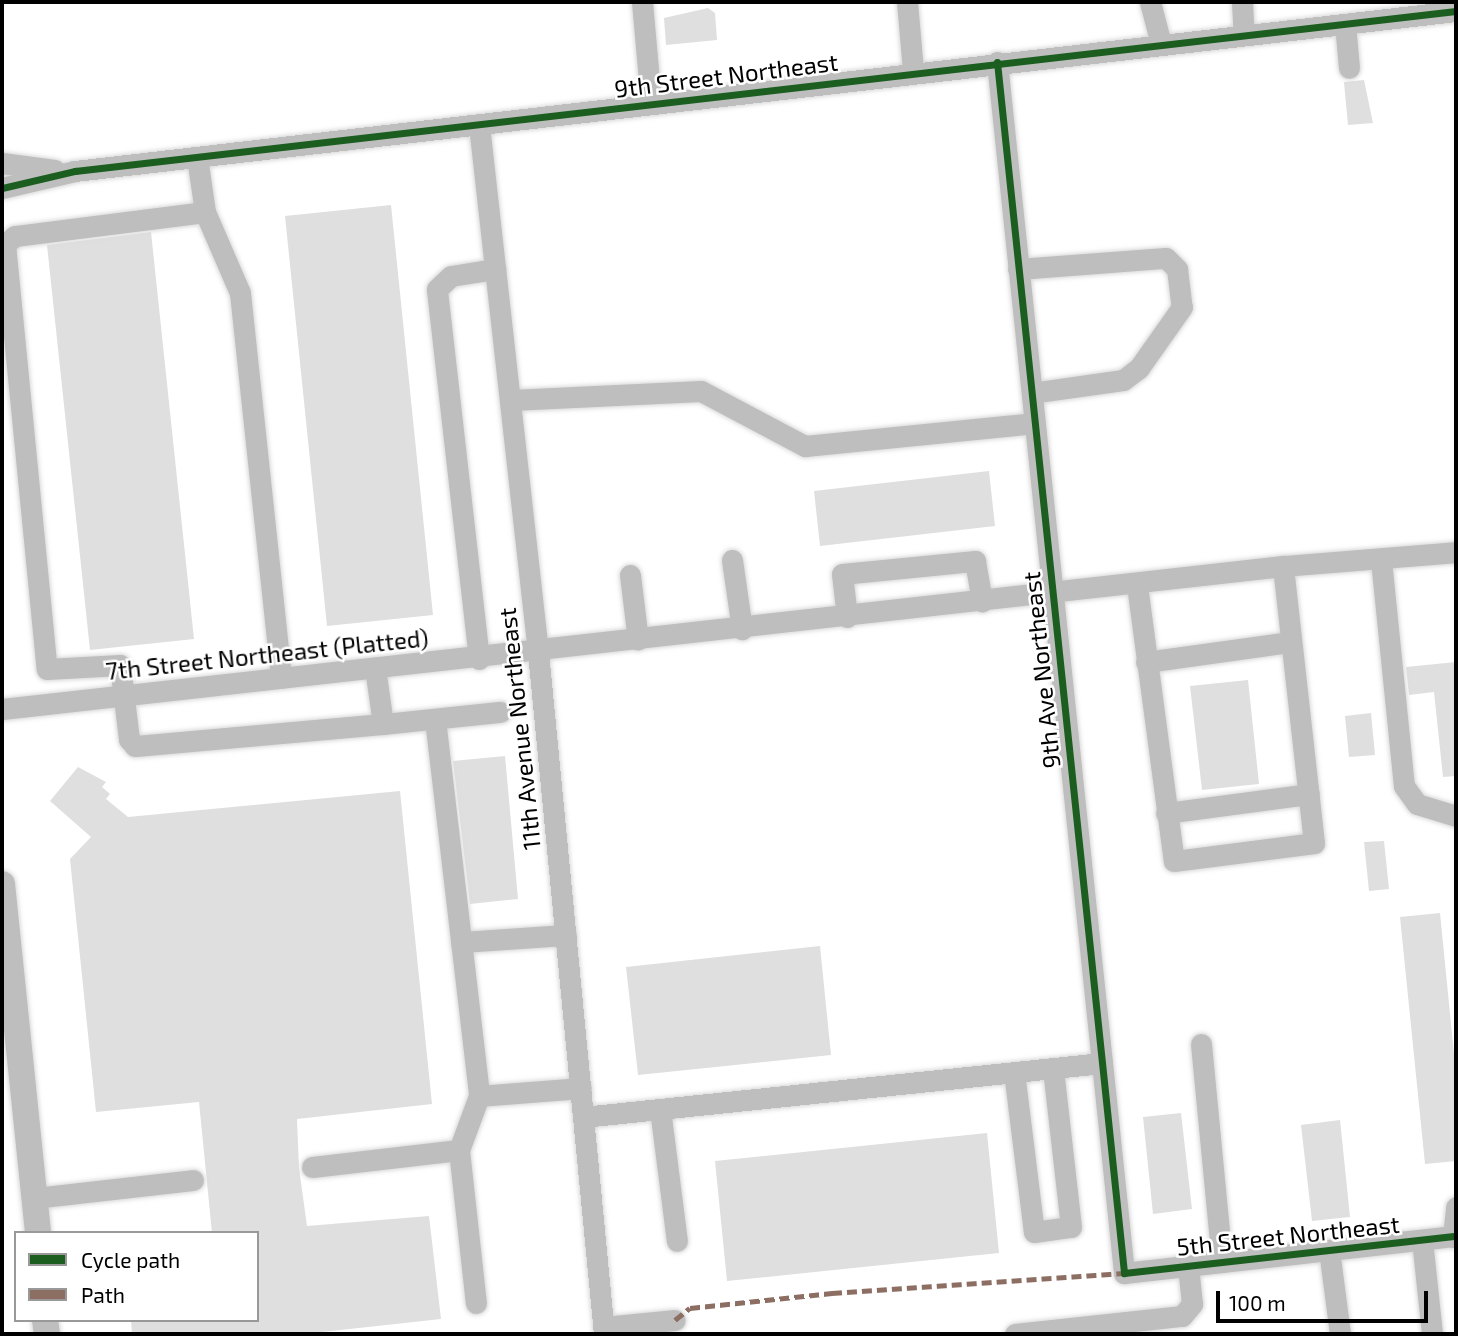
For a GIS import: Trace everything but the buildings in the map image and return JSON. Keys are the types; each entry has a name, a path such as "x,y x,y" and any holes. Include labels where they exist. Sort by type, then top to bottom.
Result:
{"main road":[{"path":"2,884 38,1231"}],"street":[{"path":"642,2 651,103"},
{"path":"907,2 913,71"},
{"path":"1150,2 1161,44"},
{"path":"1242,2 1244,35"},
{"name":"9th Street Northeast","path":"2,188 75,171 479,125 913,71 1456,11"},
{"path":"1345,23 1349,68"},
{"name":"9th Ave Northeast","path":"997,62 1124,1273"},
{"name":"11th Avenue Northeast","path":"479,125 538,652 604,1331"},
{"path":"197,157 205,212 240,293 281,678"},
{"name":"9th Street Northeast","path":"2,163 75,171"},
{"path":"205,212 15,236 5,244 47,668 120,665 126,696 129,739 135,746 500,712"},
{"path":"1018,269 1166,258 1177,269 1182,307 1139,368 1123,380 1032,393"},
{"path":"479,659 437,289 451,276 495,269"},
{"path":"511,400 701,391 805,446 1034,423"},
{"name":"7th Street Northeast (Platted)","path":"2,709 479,659 1283,566 1456,552"},
{"path":"732,560 742,629"},
{"path":"1381,560 1404,786 1417,804 1456,816"},
{"path":"847,617 842,574 975,561 982,601"},
{"path":"1137,585 1174,861 1314,843 1283,566"},
{"path":"630,575 638,640"},
{"path":"1146,662 1291,642"},
{"path":"375,668 383,724"},
{"path":"435,719 479,1097 459,1150 476,1303"},
{"path":"1166,813 1309,794"},
{"path":"461,942 566,935"},
{"path":"1201,1044 1222,1262"},
{"path":"583,1117 1102,1063"},
{"path":"1014,1072 1034,1233 1072,1227 1053,1068"},
{"path":"479,1097 581,1088"},
{"path":"660,1109 677,1241"},
{"path":"312,1167 459,1150"},
{"path":"35,1198 193,1180"},
{"path":"1454,1236 1456,1207"},
{"name":"5th Street Northeast","path":"1124,1273 1454,1236"},
{"path":"1422,1240 1432,1334"},
{"path":"1329,1250 1340,1334"},
{"path":"1016,1334 1182,1316 1192,1304 1188,1266"},
{"path":"604,1331 675,1320"}],"marked path":[{"path":"675,1320 690,1308 832,1293 1124,1273"}],"cycle path":[{"path":"2,188 75,171 1456,11"},
{"path":"997,62 1124,1273 1456,1236"}]}
